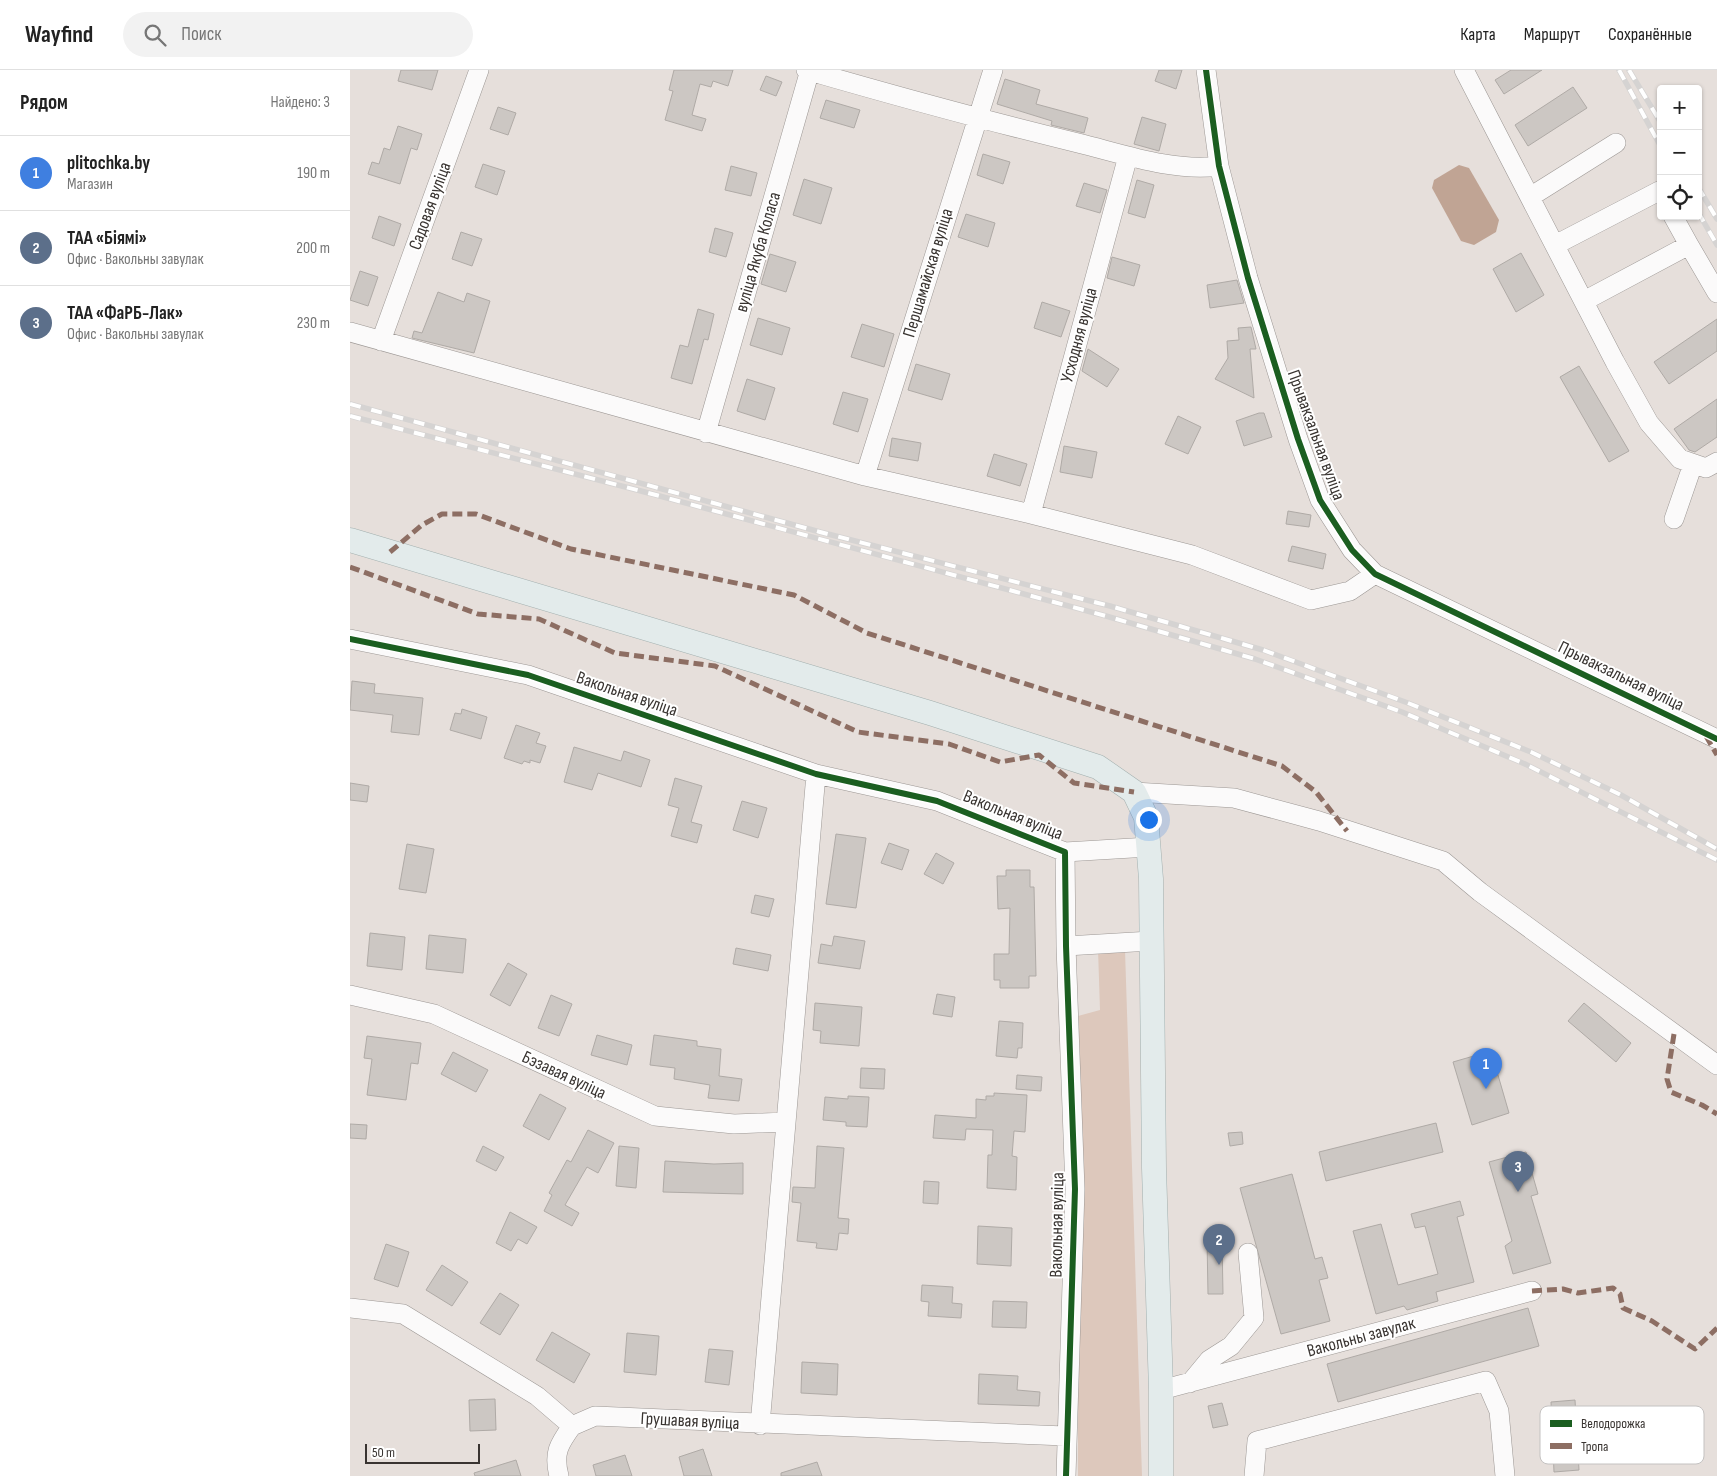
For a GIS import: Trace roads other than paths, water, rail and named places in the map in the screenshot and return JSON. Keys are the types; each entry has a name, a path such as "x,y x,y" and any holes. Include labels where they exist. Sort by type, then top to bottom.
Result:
{"main road":[{"path":"350,540 930,712 1098,768 1134,792 1146,817 1151,879 1154,1168 1161,1390 1161,1476"}],"street":[{"name":"Садовая вуліца","path":"382,341 478,70"},
{"path":"809,70 976,118 1128,156 1195,169 1219,166"},
{"name":"вуліца Якуба Коласа","path":"706,433 809,70"},
{"name":"Першамайская вуліца","path":"865,476 976,118 993,70"},
{"name":"Прывакзальная вуліца","path":"1206,70 1219,166 1248,278 1298,439 1320,500 1352,550 1375,574 1717,739"},
{"path":"1464,70 1649,423 1680,459 1706,468 1717,462"},
{"path":"1530,197 1616,143"},
{"name":"Усходняя вуліца","path":"1031,514 1128,156"},
{"path":"1555,245 1657,192"},
{"path":"1675,220 1717,293"},
{"path":"1584,302 1689,244"},
{"path":"350,332 865,476 1031,514 1192,555 1311,600 1350,591 1375,574"},
{"path":"1674,519 1693,464"},
{"name":"Вакольная вуліца","path":"350,639 528,676 816,774 937,801 1065,852 1066,946 1075,1189 1066,1476"},
{"path":"760,1425 816,774"},
{"path":"1134,792 1234,798 1319,821 1443,861 1480,892 1715,1064"},
{"path":"1065,852 1148,846"},
{"path":"1066,946 1151,941"},
{"name":"Бэзавая вуліца","path":"350,995 434,1014 655,1116 734,1124 785,1122"},
{"path":"1190,1382 1209,1360 1230,1346 1254,1318 1248,1253"},
{"name":"Вакольны завулак","path":"1161,1390 1532,1291"},
{"path":"350,1308 403,1314 537,1396 572,1426 557,1446 559,1476"},
{"path":"1254,1476 1257,1441 1486,1380 1499,1411 1505,1476"},
{"name":"Грушавая вуліца","path":"572,1426 595,1416 760,1425 1066,1436"}],"railway":[{"path":"1619,70 1657,140"},
{"path":"1629,70 1657,116"},
{"path":"1702,194 1717,219"},
{"path":"1702,219 1717,245"},
{"path":"350,404 820,532 1110,606 1263,650 1408,703 1531,752 1621,795 1717,849"},
{"path":"350,416 641,491 1106,616 1255,659 1402,712 1525,764 1717,860"}],"place":[{"name":"plitochka.by","path":"1486,1089"},
{"name":"ТАА «ФаРБ-Лак»","path":"1518,1192"},
{"name":"ТАА «Біямі»","path":"1219,1265"}]}
